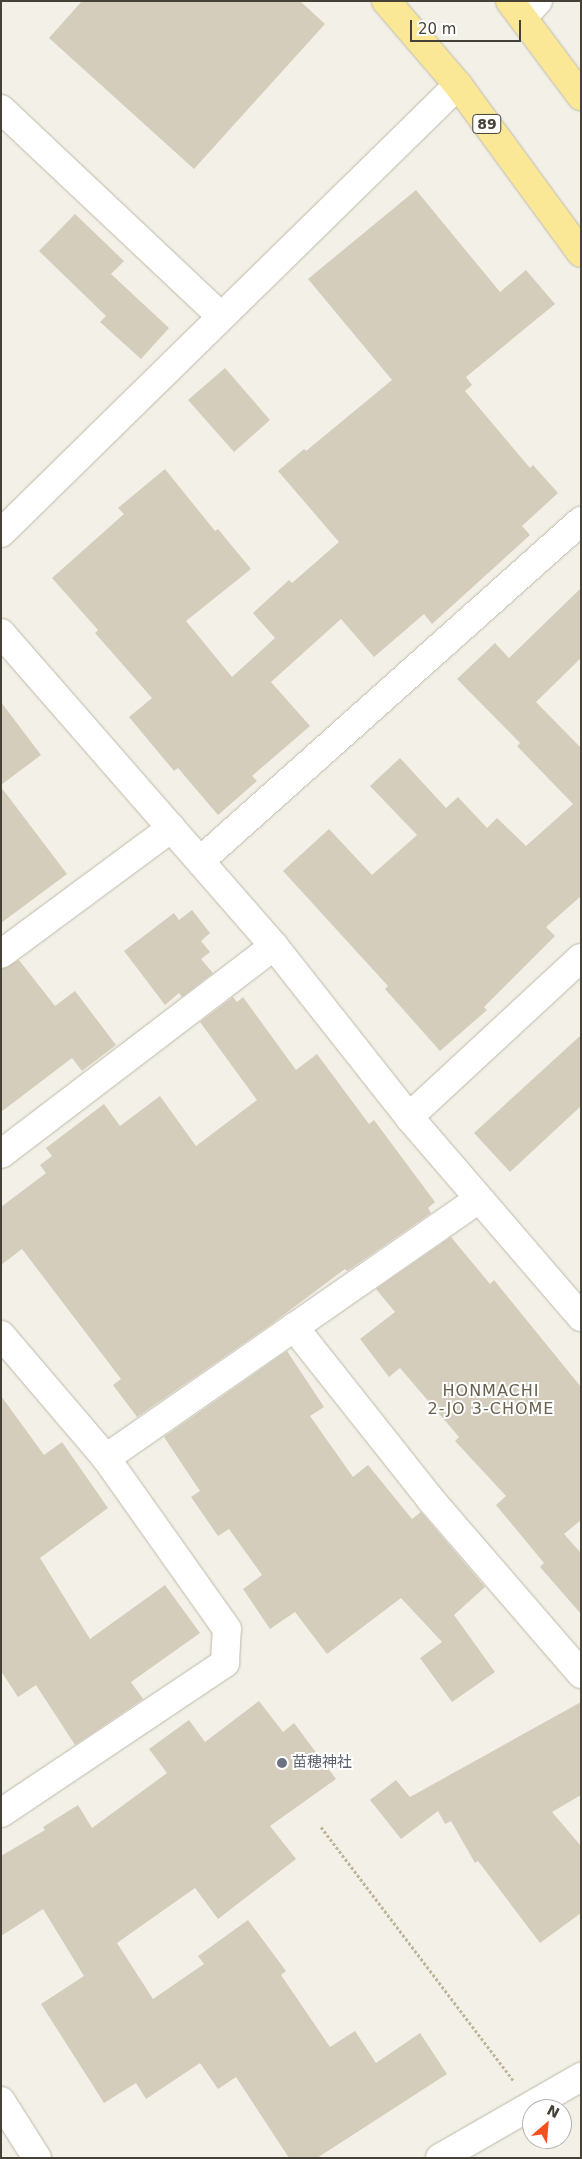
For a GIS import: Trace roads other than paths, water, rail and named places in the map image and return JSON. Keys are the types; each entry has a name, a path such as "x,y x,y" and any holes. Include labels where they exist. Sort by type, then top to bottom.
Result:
{"main road":[{"name":"89","path":"386,1 458,85 581,253"},
{"path":"524,7 581,96"}],"street":[{"path":"1,533 458,85"},
{"path":"1,109 221,316"},
{"path":"200,861 581,521"},
{"path":"1,634 274,946 409,1117 581,1317"},
{"path":"1,954 171,828"},
{"path":"1,1154 274,946"},
{"path":"409,1117 581,958"},
{"path":"106,1458 479,1200"},
{"path":"294,1328 431,1500 581,1674"},
{"path":"1,1335 106,1458 227,1629 225,1664 1,1813"},
{"path":"440,2158 581,2077"},
{"path":"1,2101 37,2158"}],"place":[{"name":"苗穂神社","path":"282,1763"}],"district":[{"name":"HONMACHI 2-JO 3-CHOME","path":"491,1400"}]}
